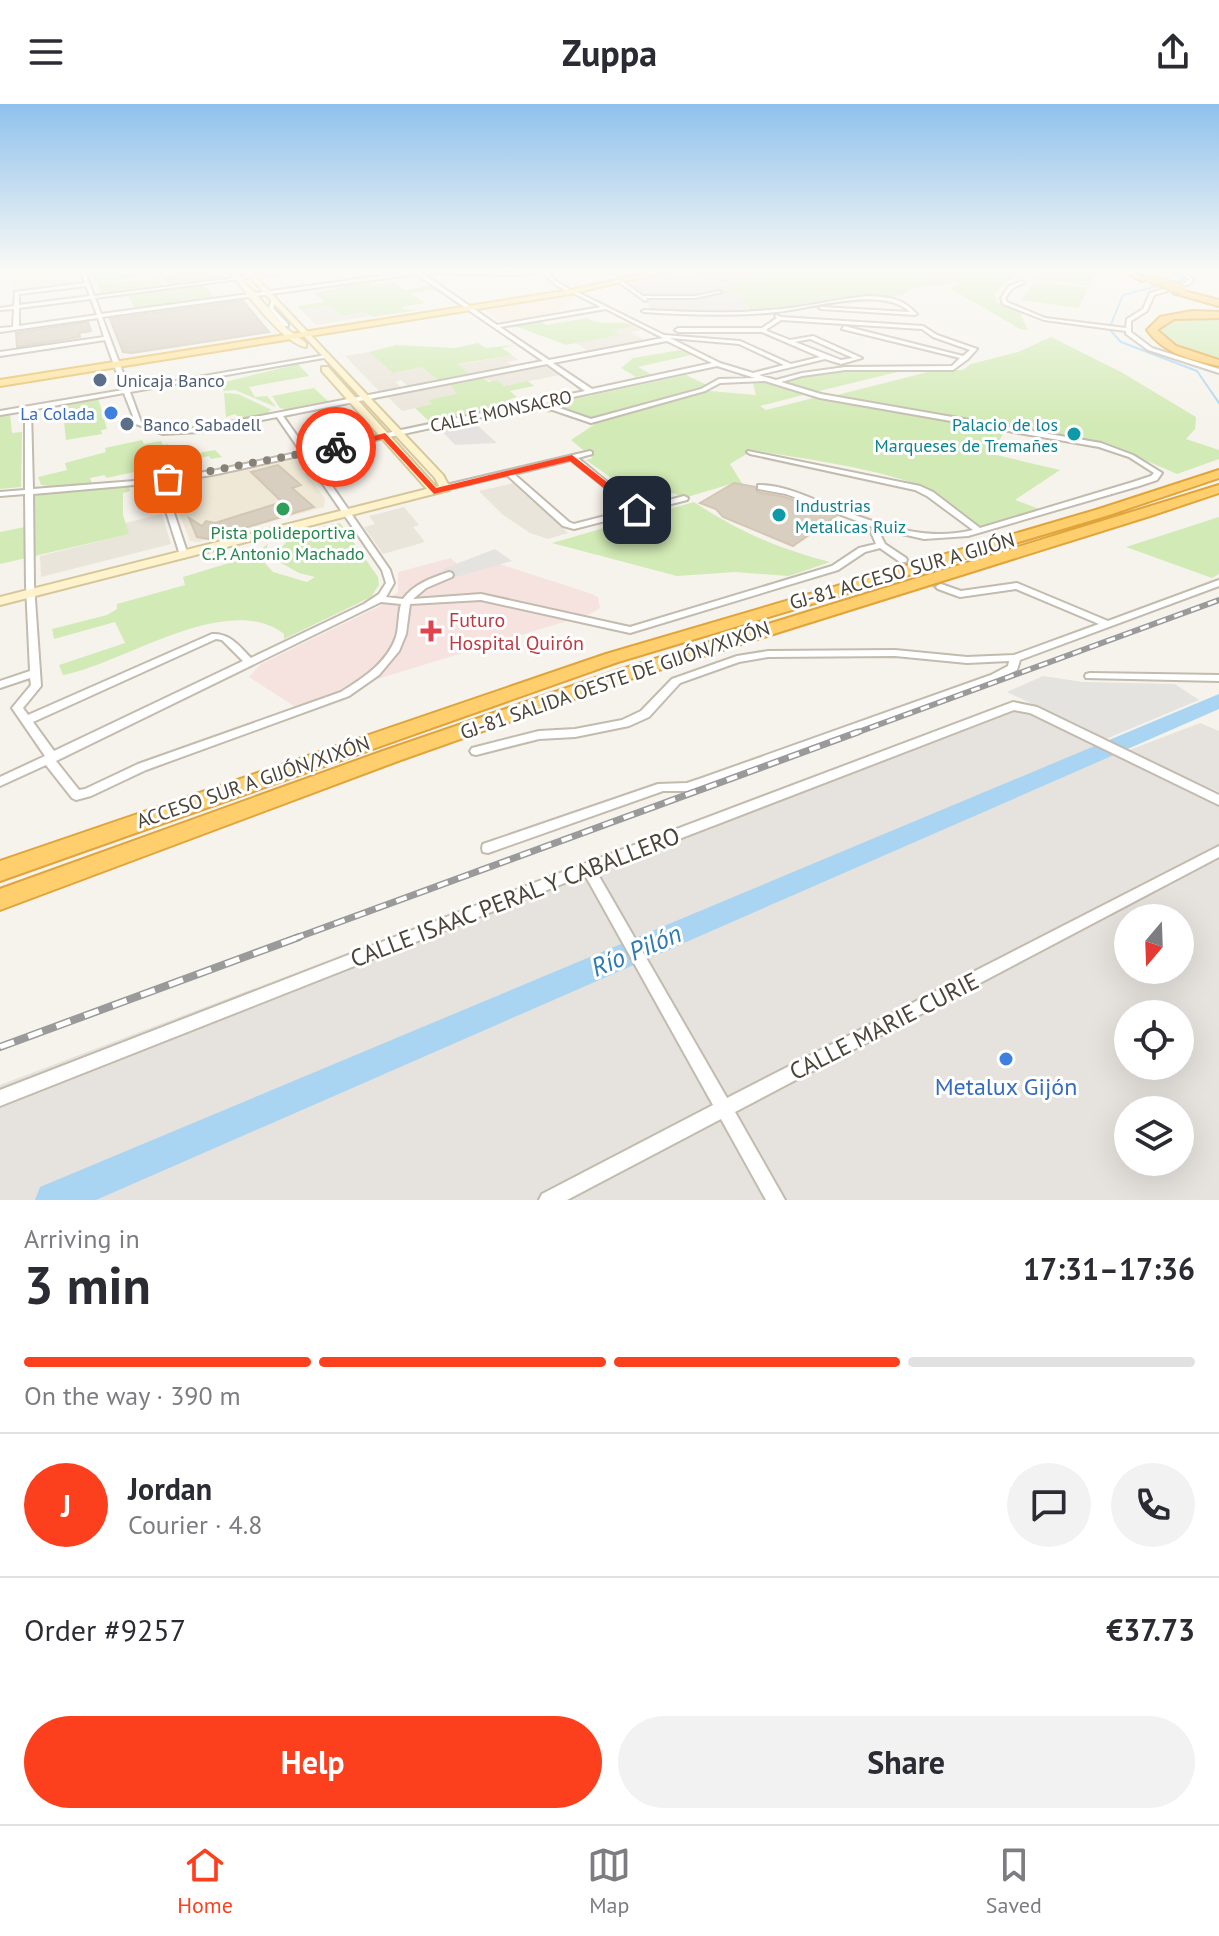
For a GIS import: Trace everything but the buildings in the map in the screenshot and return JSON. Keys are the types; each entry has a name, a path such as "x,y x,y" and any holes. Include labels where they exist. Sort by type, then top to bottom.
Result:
{"highway":[{"path":"1158,322 1152,330 1155,336 1172,347 1219,363"},
{"name":"GJ-81 ACCESO SUR A GIJÓN","path":"403,729 745,616 1104,512 1219,474"},
{"name":"GJ-81 SALIDA OESTE DE GIJÓN/XIXÓN","path":"6,898 626,674 1113,525 1219,489"},
{"name":"ACCESO SUR A GIJÓN/XIXÓN","path":"102,835 403,729"},
{"path":"0,863 102,835"},
{"path":"0,871 102,835"}],"main road":[{"path":"0,382 363,322"},
{"path":"116,363 155,359 297,332"}],"street":[{"path":"16,322 16,328"},
{"path":"0,330 56,322"},
{"path":"101,322 138,423 156,431 199,430 353,401 550,363 661,334 764,330 834,361 856,359 857,356"},
{"path":"276,322 284,331 297,332"},
{"path":"286,322 326,357 398,433 440,487"},
{"path":"290,322 316,359 353,401 440,487"},
{"path":"493,322 590,391"},
{"path":"498,326 521,322"},
{"path":"635,322 718,364 827,397 1101,445 1148,464 1158,473 1154,478 1136,484 979,531 943,537 924,537 877,526 788,492 761,487"},
{"path":"645,322 661,334 740,343 791,366"},
{"path":"764,330 774,322"},
{"path":"822,322 966,358"},
{"path":"776,382 802,373 847,366 951,368 966,358 973,347 935,336 923,328 834,322"},
{"path":"1073,322 1127,330 1150,349 1219,371"},
{"path":"1127,330 1129,322"},
{"path":"789,342 811,337 881,364"},
{"path":"0,354 107,338"},
{"path":"155,359 264,340"},
{"path":"0,413 326,357"},
{"path":"753,374 826,357"},
{"name":"CALLE MONSACRO","path":"0,494 160,481 306,453 718,364"},
{"path":"538,403 591,421 703,390 719,381 766,379"},
{"path":"28,408 30,594 36,686 17,708 52,757"},
{"path":"0,782 380,599 389,587 390,578 279,415"},
{"path":"750,452 917,488 930,494 979,531"},
{"path":"0,601 440,487 469,483 590,453"},
{"path":"572,457 637,510"},
{"path":"509,473 566,524 586,525 684,498"},
{"path":"160,481 184,555"},
{"path":"877,526 875,532 881,545 903,560"},
{"path":"380,599 405,602 481,597 630,630 835,568 862,550 881,545"},
{"path":"52,757 50,762 76,795 87,793 142,767 345,694 384,664 398,645 405,602 423,585 449,575"},
{"path":"476,751 539,735 575,733 625,723 645,714 676,681 737,659 768,654 895,653 967,660 1015,658 1219,583"},
{"path":"941,587 960,594 1017,586 1108,624"},
{"path":"25,721 215,636 225,638 250,662"},
{"path":"488,848 662,787 687,787 706,781 995,677 1013,668 1015,658"},
{"path":"0,685 34,673"},
{"path":"1090,676 1219,678"},
{"name":"CALLE ISAAC PERAL Y CABALLERO","path":"0,1098 1008,708 1020,706 1033,710 1219,800"},
{"name":"CALLE MARIE CURIE","path":"548,1200 1219,851"},
{"path":"588,869 776,1200"}],"shaded area":[{"path":"634,326 641,330 631,332 646,341 589,352 576,343 618,335 612,330"},
{"path":"369,352 393,373 422,367 439,381 409,387 401,380 395,382 402,388 381,393 345,356"},
{"path":"512,355 518,360 507,362 512,366 470,375 457,365"},
{"path":"546,365 560,375 504,386 483,378"},
{"path":"450,384 458,394 402,411 388,397"},
{"path":"446,425 453,431 478,426 497,443 455,445 438,427"},
{"path":"296,459 325,499 324,507 199,542 190,541 168,484"},
{"path":"514,483 568,533 548,539 530,533 503,515 479,491"},
{"path":"404,507 419,525 413,527 425,542 383,554 364,527 375,524 369,516"},
{"path":"162,514 171,544 41,577 40,556 128,534 125,523"},
{"path":"495,549 512,561 453,578 443,569"},
{"name":"Futuro Hospital Quirón","path":"451,558 458,565 481,558 589,593 598,597 600,608 590,614 348,688 297,708 249,677 261,664 380,606 398,592 398,572"},
{"path":"1043,676 1083,682 1175,684 1199,700 1106,739 1007,692"},
{"path":"1007,702 1219,805 1219,1200 0,1200 0,1085"},
{"path":"1200,723 1219,731 1219,792 1127,751"}],"green space":[{"path":"534,322 546,325 603,322 634,326 613,330 620,335 566,345 515,326"},
{"path":"1008,322 1024,322 1028,330"},
{"path":"1168,322 1219,322 1219,362 1168,343 1160,331"},
{"path":"1051,337 1121,372 1196,417 1195,429 1186,439 1219,450 1219,459 1177,474 1108,444 833,396 936,370 963,370 971,364 1018,352"},
{"path":"478,343 486,348 516,345 502,348 512,355 458,364 470,375 439,381 422,367 393,373 369,352 396,345 455,348"},
{"path":"680,350 691,355 638,367 651,374 636,377 621,368 633,358"},
{"path":"298,364 309,376 249,387 255,397 267,396 276,407 235,390 224,391 217,384"},
{"path":"856,366 914,368 815,392 782,382 805,374"},
{"path":"686,375 707,385 699,390 756,395 753,383 770,382 807,394 760,406 766,410 817,397 1004,432 992,454 1060,470 1015,500 1042,510 980,527 941,497 917,485 847,466 753,450 730,464 743,485 734,483 684,498 674,493 644,501 586,460 593,458 571,440 595,424 557,411 548,413 542,406"},
{"path":"483,378 489,382 497,380 504,386 528,381 534,386 510,391 517,397 510,399 517,404 431,423 415,408 432,404 428,400 457,394 450,384"},
{"path":"314,388 329,402 290,410 280,408 272,396"},
{"path":"224,393 238,394 272,410 268,411 271,413 226,417"},
{"path":"98,398 107,429 101,430 102,434 66,440 62,405"},
{"path":"10,414 12,433 22,432 21,487 0,489 0,416"},
{"path":"142,440 144,444 161,441 163,445 168,444 175,457 215,450 222,457 211,459 209,456 106,478 105,475 90,478 92,484 41,485 38,477 67,470 65,463 106,452 105,448"},
{"path":"128,484 130,491 123,493 123,515 129,534 0,564 0,532 30,526 30,492"},
{"path":"694,502 759,538 830,562 789,576 735,572 677,576 552,543"},
{"path":"1219,517 1219,574 1212,578 1126,547"},
{"path":"340,523 378,577 379,585 371,597 284,639 284,634 261,623 234,620 175,634 63,675 59,665 125,643 115,622 54,639 52,629 107,615 117,609 117,604 185,585 183,577 252,556 268,544 263,561 273,572 307,582 315,577 299,573 276,560 280,550 293,537"}],"waterway":[{"name":"Río Pilón","path":"1112,322 1109,329 1121,342 1197,371 1219,403"},
{"name":"Río Pilón","path":"53,1200 1219,701"}],"tunnel":[{"path":"903,560 922,574"},
{"path":"919,572 941,587"}],"railway":[{"path":"853,734 1219,600"},
{"path":"293,939 858,732"},
{"path":"0,1047 299,937"}],"way so far":[{"path":"168,479 336,447"}],"place":[{"name":"Unicaja Banco","path":"100,380"},
{"name":"La Colada","path":"111,413"},
{"name":"Banco Sabadell","path":"127,424"},
{"name":"Palacio de los Marqueses de Tremañes","path":"1074,434"},
{"name":"Pista polideportiva C.P. Antonio Machado","path":"283,509"},
{"name":"Industrias Metalicas Ruiz","path":"779,515"},
{"name":"Futuro Hospital Quirón","path":"431,631"},
{"name":"Metalux Gijón","path":"1006,1059"}],"route":[{"path":"336,447 385,436 434,491 572,457 637,510"}]}
